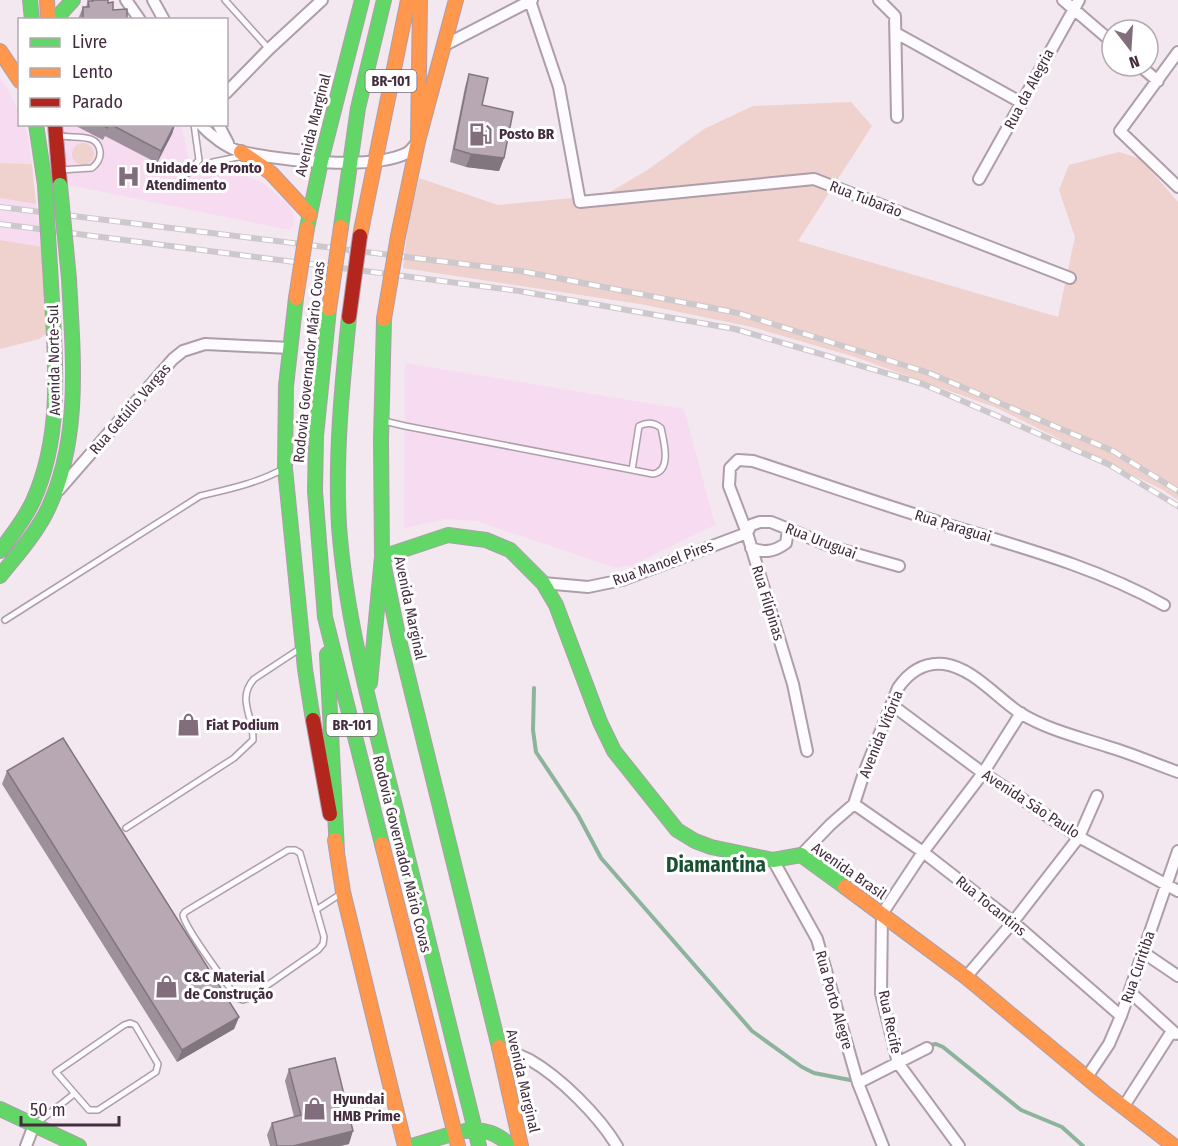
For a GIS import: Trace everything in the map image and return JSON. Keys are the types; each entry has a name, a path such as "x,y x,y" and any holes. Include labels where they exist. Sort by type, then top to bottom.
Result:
{"main road":[{"path":"30,0 32,18"},
{"path":"47,0 48,18"},
{"path":"60,18 61,13 73,0"},
{"name":"Avenida Marginal","path":"362,0 308,221 290,348 285,468 303,647 316,741 343,892 405,1146"},
{"name":"Rodovia Governador Mário Covas","path":"384,0 358,108 329,309 316,436 315,491 325,617 457,1139"},
{"name":"Rodovia Governador Mário Covas","path":"408,0 360,236 338,437 338,504 347,590 368,699 479,1146"},
{"path":"418,141 420,0"},
{"name":"Avenida Marginal","path":"456,0 418,141 398,236 384,319 382,557 399,640 500,1047 521,1146"},
{"path":"0,51 16,75"},
{"path":"0,63 16,75"},
{"name":"Avenida Norte-Sul","path":"0,551 16,530 34,499 45,468 52,436 56,383 51,283 45,184 36,126"},
{"name":"Avenida Norte-Sul","path":"0,576 37,529 55,495 68,447 73,411 69,279 56,129"},
{"path":"239,151 272,173 308,221"},
{"name":"Avenida Brasil","path":"382,557 448,535 486,540 510,550 543,583 556,605 600,722 614,751 677,830 711,847 773,860 801,855 966,977 1174,1146"},
{"path":"368,699 382,557"},
{"path":"325,617 337,851"},
{"path":"0,1109 79,1146"},
{"path":"412,1146 457,1139 475,1129 492,1131 511,1146"}],"street":[{"path":"126,0 139,18"},
{"path":"153,0 163,18"},
{"path":"228,91 321,0"},
{"path":"443,46 531,0"},
{"name":"Rua Tubarão","path":"531,0 559,87 580,202 814,179 1070,278"},
{"path":"879,0 896,16 897,117"},
{"path":"1063,0 1076,4 1100,29"},
{"name":"Rua da Alegria","path":"979,179 1076,4"},
{"path":"896,33 1022,103"},
{"path":"1178,52 1120,130 1178,187"},
{"path":"1154,78 1158,81"},
{"path":"202,126 207,132 239,151 321,161 350,163 393,158 409,153 418,141"},
{"path":"220,126 239,151"},
{"name":"Rua Getúlio Vargas","path":"55,495 173,359 183,351 205,344 290,348"},
{"name":"Rua Filipinas","path":"738,460 730,468 729,486 747,533 793,684 807,751"},
{"name":"Rua Paraguai","path":"738,460 753,461 1073,564 1132,587 1164,605"},
{"name":"Rua Uruguai","path":"747,533 751,525 771,522 861,556 899,566"},
{"path":"751,548 763,552 778,549 786,543 788,530"},
{"name":"Rua Manoel Pires","path":"543,583 588,587 622,580 747,533"},
{"name":"Avenida Vitória","path":"854,804 898,688 906,676 927,665 941,664 960,669 1021,713 1063,734 1111,747 1178,772"},
{"name":"Avenida São Paulo","path":"892,705 983,773 1079,837 1178,891"},
{"path":"882,914 923,852 983,773 1021,713"},
{"path":"966,977 1013,922 1079,837 1097,796"},
{"path":"801,855 854,804"},
{"name":"Rua Tocantins","path":"854,804 923,852 1013,922 1121,1016"},
{"name":"Rua Curitiba","path":"1087,1077 1109,1044 1121,1016 1178,851"},
{"name":"Rua Porto Alegre","path":"773,860 817,939 858,1083 883,1146"},
{"name":"Rua Recife","path":"882,914 881,993 898,1063 959,1146"},
{"path":"1144,953 1178,976"},
{"path":"1124,1106 1175,1033 1130,992"},
{"path":"500,1047 530,1060 566,1086 611,1136 617,1146"},
{"path":"858,1083 927,1048"},
{"path":"26,1146 34,1125"}],"lane":[{"path":"225,0 269,49"},
{"path":"194,126 199,160 188,173 239,151"},
{"path":"56,129 63,137 90,139 98,145 100,155 92,168 87,170 65,169 59,178"},
{"path":"382,420 405,426 632,470 653,474 660,473 664,468 662,433 657,424 644,423 639,426 632,470"},
{"path":"5,620 201,496 272,476 285,468"},
{"path":"126,828 234,758 253,740 245,697 248,686 254,679 303,647"},
{"path":"288,850 300,853 316,910 324,937 323,944 318,950 258,992 243,1000 237,998 183,919 185,912 288,850"},
{"path":"316,910 343,892"},
{"path":"130,1023 135,1025 158,1064 156,1072 94,1112 89,1110 74,1094 56,1074 57,1069 124,1025 130,1023"},
{"path":"34,1125 74,1094"}],"shaded area":[{"path":"0,78 18,110 18,126 24,126 32,164 0,163"},
{"path":"851,102 872,126 798,241 1058,317 1075,237 1059,190 1069,165 1119,152 1141,159 1178,202 1178,500 1163,490 997,408 855,357 752,327 640,304 403,268 408,223 419,178 498,205 605,195 649,169 704,129 753,106"},
{"name":"Unidade de Pronto Atendimento","path":"64,126 181,126 189,161 185,170 192,178 213,171 231,170 263,183 288,204 293,213 294,225 290,229 285,229 68,185 65,172"},
{"path":"83,143 91,146 94,154 91,162 83,165 75,162 72,154 75,146"},
{"path":"0,163 32,164 36,204 0,198"},
{"path":"0,198 36,204 43,247 0,240"},
{"path":"0,240 43,247 49,332 39,339 0,349"},
{"path":"405,363 684,409 715,525 633,565 616,568 477,521 447,519 404,528"}],"building":[{"path":"108,0 108,3 113,2 113,10 127,9 127,18 83,18 83,7 89,7 88,1"},
{"name":"Posto BR","path":"469,74 488,78 482,105 513,112 504,158 471,154 454,149"},
{"path":"114,126 174,126 161,151"},
{"path":"63,738 239,1017 182,1050 7,771"},
{"path":"335,1058 353,1131 293,1146 277,1146 272,1123 301,1115 289,1069"}],"waterway":[{"path":"534,688 533,730 536,752 578,815 601,858 752,1031 802,1067 814,1073 850,1080"},
{"path":"926,1046 936,1044 943,1047 1021,1110 1062,1127 1083,1146"}],"railway":[{"path":"0,207 521,271 738,313 929,373 1113,451 1178,491"},
{"path":"0,224 519,291 735,329 923,384 1108,464 1178,506"}],"traffic: fast":[{"path":"30,0 32,18"},
{"path":"60,18 61,13 73,0"},
{"path":"307,228 321,161 362,0"},
{"path":"341,227 358,108 384,0"},
{"path":"36,126 45,185"},
{"path":"45,185 51,283"},
{"path":"60,185 69,279"},
{"path":"0,576 30,538 46,513 65,457 70,428 73,369 69,279"},
{"path":"0,551 22,521 33,501 43,475 49,449 55,394 51,283"},
{"path":"296,298 286,386 285,468 305,669 313,720"},
{"path":"329,309 316,436 315,491 325,617 382,844"},
{"path":"349,317 338,474 339,526 347,597 369,702 479,1146"},
{"path":"384,319 381,440 382,557 399,640 499,1047"},
{"path":"382,557 448,535 486,540 510,550 543,583 556,605 600,722 614,751 677,830 711,847 773,860 801,855 845,887"},
{"path":"370,683 382,557"},
{"path":"327,654 337,851"},
{"path":"0,1109 79,1146"},
{"path":"465,1131 490,1132 511,1146"},
{"path":"412,1146 455,1133"}],"traffic: slow":[{"path":"47,0 48,18"},
{"path":"360,236 408,0"},
{"path":"418,141 420,0"},
{"path":"398,236 418,141 456,0"},
{"path":"0,51 18,78"},
{"path":"241,152 271,173 310,215"},
{"path":"329,309 341,227"},
{"path":"296,298 307,228"},
{"path":"384,319 398,236"},
{"path":"335,840 343,892 405,1146"},
{"path":"382,844 458,1146"},
{"path":"845,887 966,977 1104,1092 1174,1146"},
{"path":"499,1047 521,1146"}],"traffic: jam":[{"path":"55,126 60,185"},
{"path":"349,317 360,236"},
{"path":"313,720 330,814"}],"place":[{"name":"Posto BR","path":"481,134"},
{"name":"Unidade de Pronto Atendimento","path":"128,177"},
{"name":"Fiat Podium","path":"188,725"},
{"name":"C&C Material de Construção","path":"166,986"},
{"name":"Hyundai HMB Prime","path":"315,1108"}],"district":[{"name":"Diamantina","path":"716,865"}]}
